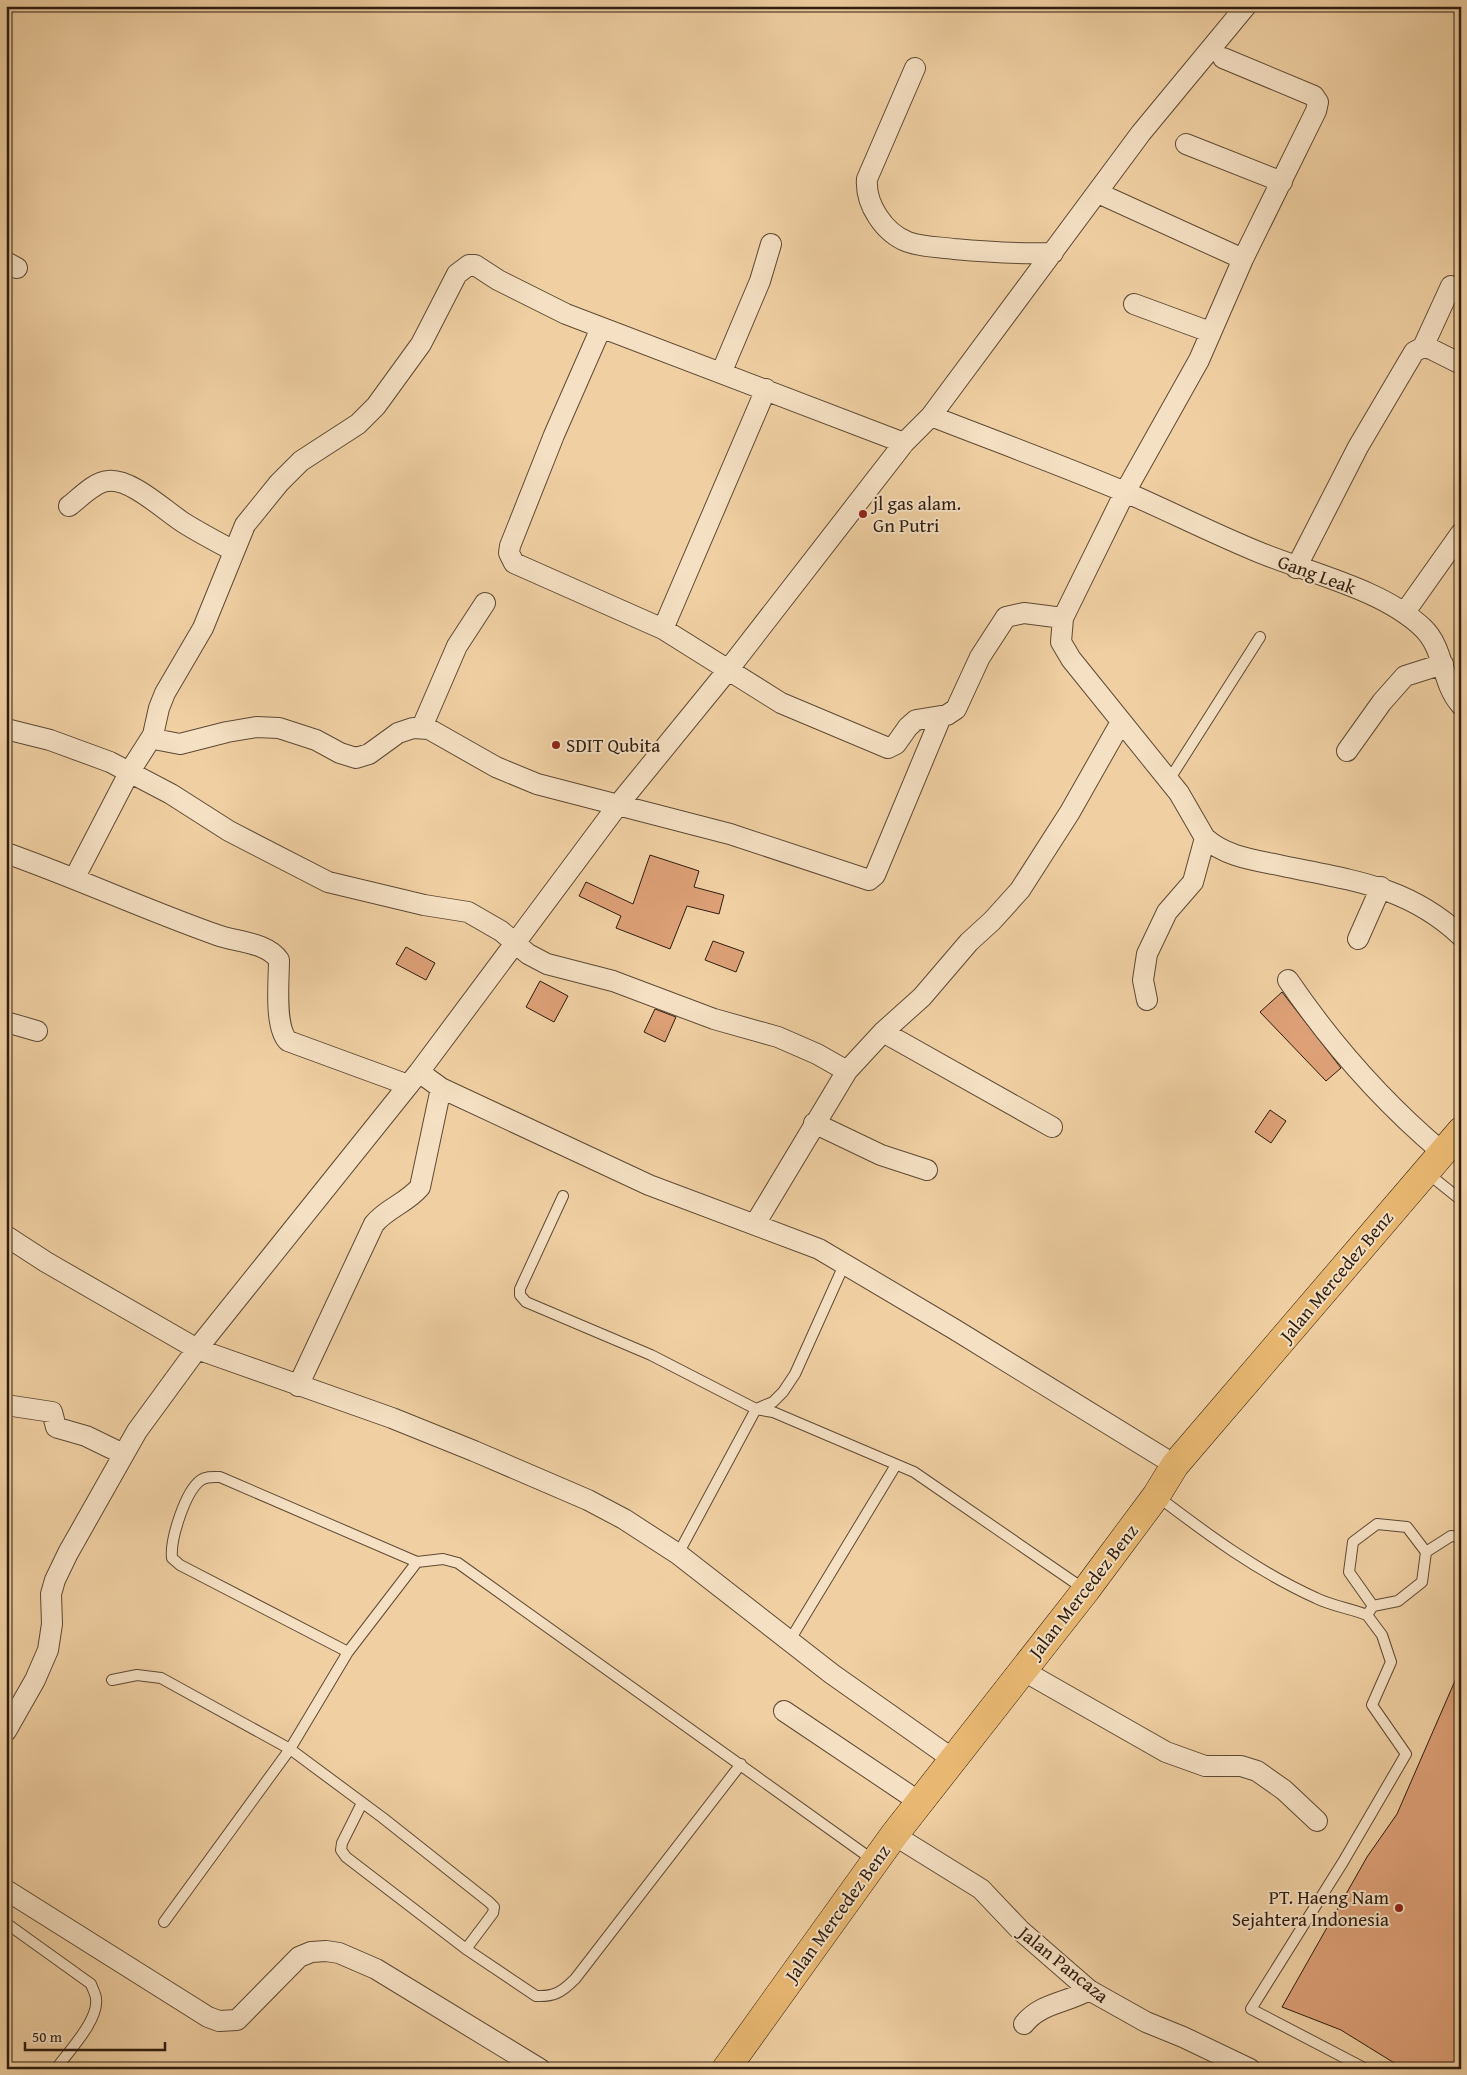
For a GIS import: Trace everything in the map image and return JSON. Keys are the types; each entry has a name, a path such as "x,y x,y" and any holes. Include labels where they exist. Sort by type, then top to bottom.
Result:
{"main road":[{"name":"Jalan Mercedez Benz","path":"726,2069 874,1861 1086,1590 1156,1496 1175,1465 1461,1131"}],"street":[{"path":"6,1731 35,1680 48,1650 52,1624 51,1594 55,1580 124,1454 172,1382 413,1079 516,944 618,805 728,670 904,442 931,416 1141,133 1246,6"},
{"path":"1223,58 1308,93 1318,102 1316,111 1243,259 1199,360 1126,492 1063,618 1061,642 1070,659 1190,808 1205,838 1220,849 1243,857 1381,887 1433,913 1461,936"},
{"path":"915,68 867,179 866,190 868,199 878,217 901,239 919,245 1021,254 1053,253"},
{"path":"1186,144 1282,182"},
{"path":"1098,193 1243,259"},
{"path":"722,372 760,281 771,244"},
{"path":"75,877 130,772 153,735 165,693 203,628 217,598 245,525 279,482 301,461 358,424 385,396 420,344 463,268 476,265 531,297 601,328 904,442"},
{"path":"1296,568 1358,446 1414,352 1423,347 1451,286 1461,290"},
{"path":"1134,304 1210,332"},
{"path":"601,328 554,435 509,553 514,563 663,629 781,702 883,747 893,748 916,720 952,713 960,704 980,657 1006,617 1024,613 1063,618"},
{"path":"1423,347 1461,364"},
{"path":"663,629 766,389"},
{"name":"Gang Leak","path":"931,416 1126,492 1211,533 1296,568 1374,595 1404,612 1424,629 1436,644 1453,696 1461,705"},
{"path":"70,506 100,483 108,481 121,483 138,491 194,529 234,551"},
{"path":"1404,612 1461,533"},
{"path":"422,727 458,646 485,603"},
{"path":"1347,751 1382,702 1405,676 1443,664"},
{"path":"153,735 159,740 180,744 226,732 273,727 304,736 340,753 356,758 369,754 398,733 422,727 440,733 478,758 515,776 561,791 730,834 869,880 875,875 941,716"},
{"path":"756,1224 814,1123 847,1071 883,1032 922,997 969,942 992,921 1020,890 1070,812 1121,722"},
{"path":"6,728 70,746 130,772 229,831 328,882 424,905 468,912 501,931 528,954 548,964 613,981 714,1019 778,1037 817,1054 847,1071"},
{"path":"1147,1000 1144,980 1147,954 1167,912 1192,882 1205,838"},
{"path":"6,853 75,877 201,930 268,950 279,960 280,1021 282,1033 288,1041 441,1088 649,1185 819,1249 954,1329 1175,1465"},
{"path":"1358,939 1381,887"},
{"path":"1288,980 1366,1079 1407,1122 1434,1162"},
{"path":"6,1022 36,1031"},
{"path":"883,1032 1052,1127"},
{"path":"298,1386 374,1224 391,1208 414,1195 420,1187 441,1088"},
{"path":"814,1123 881,1155 926,1170"},
{"path":"6,1236 46,1262 197,1349 392,1418 559,1487 624,1519 678,1554 882,1710 954,1760"},
{"path":"6,1405 52,1412 57,1428 86,1436 124,1454"},
{"path":"1022,1670 1166,1752 1205,1766 1241,1766 1257,1771 1284,1790 1317,1821"},
{"path":"784,1711 921,1803"},
{"name":"Jalan Pancaza","path":"894,1835 981,1889 1033,1942 1089,1990 1146,2022 1183,2037 1250,2069"},
{"path":"6,1890 208,2017 219,2021 237,2020 300,1957 311,1952 326,1951 339,1954 376,1969 540,2069"},
{"path":"1024,2024 1037,2010 1077,1997 1089,1990"}],"lane":[{"path":"1169,780 1260,637"},
{"path":"1434,1162 1461,1200"},
{"path":"563,1196 520,1289 523,1299 532,1306 651,1355 756,1409 774,1412 914,1472 1086,1590"},
{"path":"678,1554 756,1409 773,1402 783,1392 795,1374 844,1265"},
{"path":"790,1640 896,1465"},
{"path":"348,1652 180,1565 172,1558 172,1536 196,1484 210,1476 220,1477 417,1562 443,1559 458,1563 742,1764 874,1861"},
{"path":"1156,1496 1258,1568 1318,1600 1370,1610 1398,1601 1422,1582 1426,1552 1407,1527 1377,1524 1353,1542 1349,1572 1370,1610 1382,1635 1391,1662 1372,1705 1406,1754 1343,1862 1251,2009 1366,2069"},
{"path":"1426,1552 1451,1536 1461,1538"},
{"path":"164,1922 290,1749 348,1652 417,1562"},
{"path":"112,1680 137,1675 161,1678 290,1749 362,1803 492,1905 494,1913 466,1949"},
{"path":"362,1803 342,1843 341,1850 346,1857 466,1949 536,1996 548,1997 560,1993 575,1979 742,1764"},
{"path":"6,1923 90,1984 96,1998 95,2012 88,2025 56,2069"}],"building":[{"path":"650,855 699,871 694,887 724,895 719,914 687,906 670,949 616,928 621,916 579,896 586,882 633,904"},
{"path":"713,941 744,952 736,972 705,960"},
{"path":"406,947 435,963 426,980 396,964"},
{"path":"540,981 568,996 554,1022 526,1007"},
{"path":"1282,992 1341,1068 1326,1081 1260,1012"},
{"path":"655,1009 676,1017 665,1042 644,1032"},
{"path":"1270,1110 1286,1121 1271,1143 1255,1132"},
{"name":"PT. Haeng Nam Sejahtera Indonesia","path":"1461,1667 1461,2069 1404,2069 1341,2030 1282,2007 1367,1857 1397,1814"}],"place":[{"name":"jl gas alam. Gn Putri","path":"863,514"},
{"name":"SDIT Qubita","path":"556,745"},
{"name":"PT. Haeng Nam Sejahtera Indonesia","path":"1399,1908"}]}
